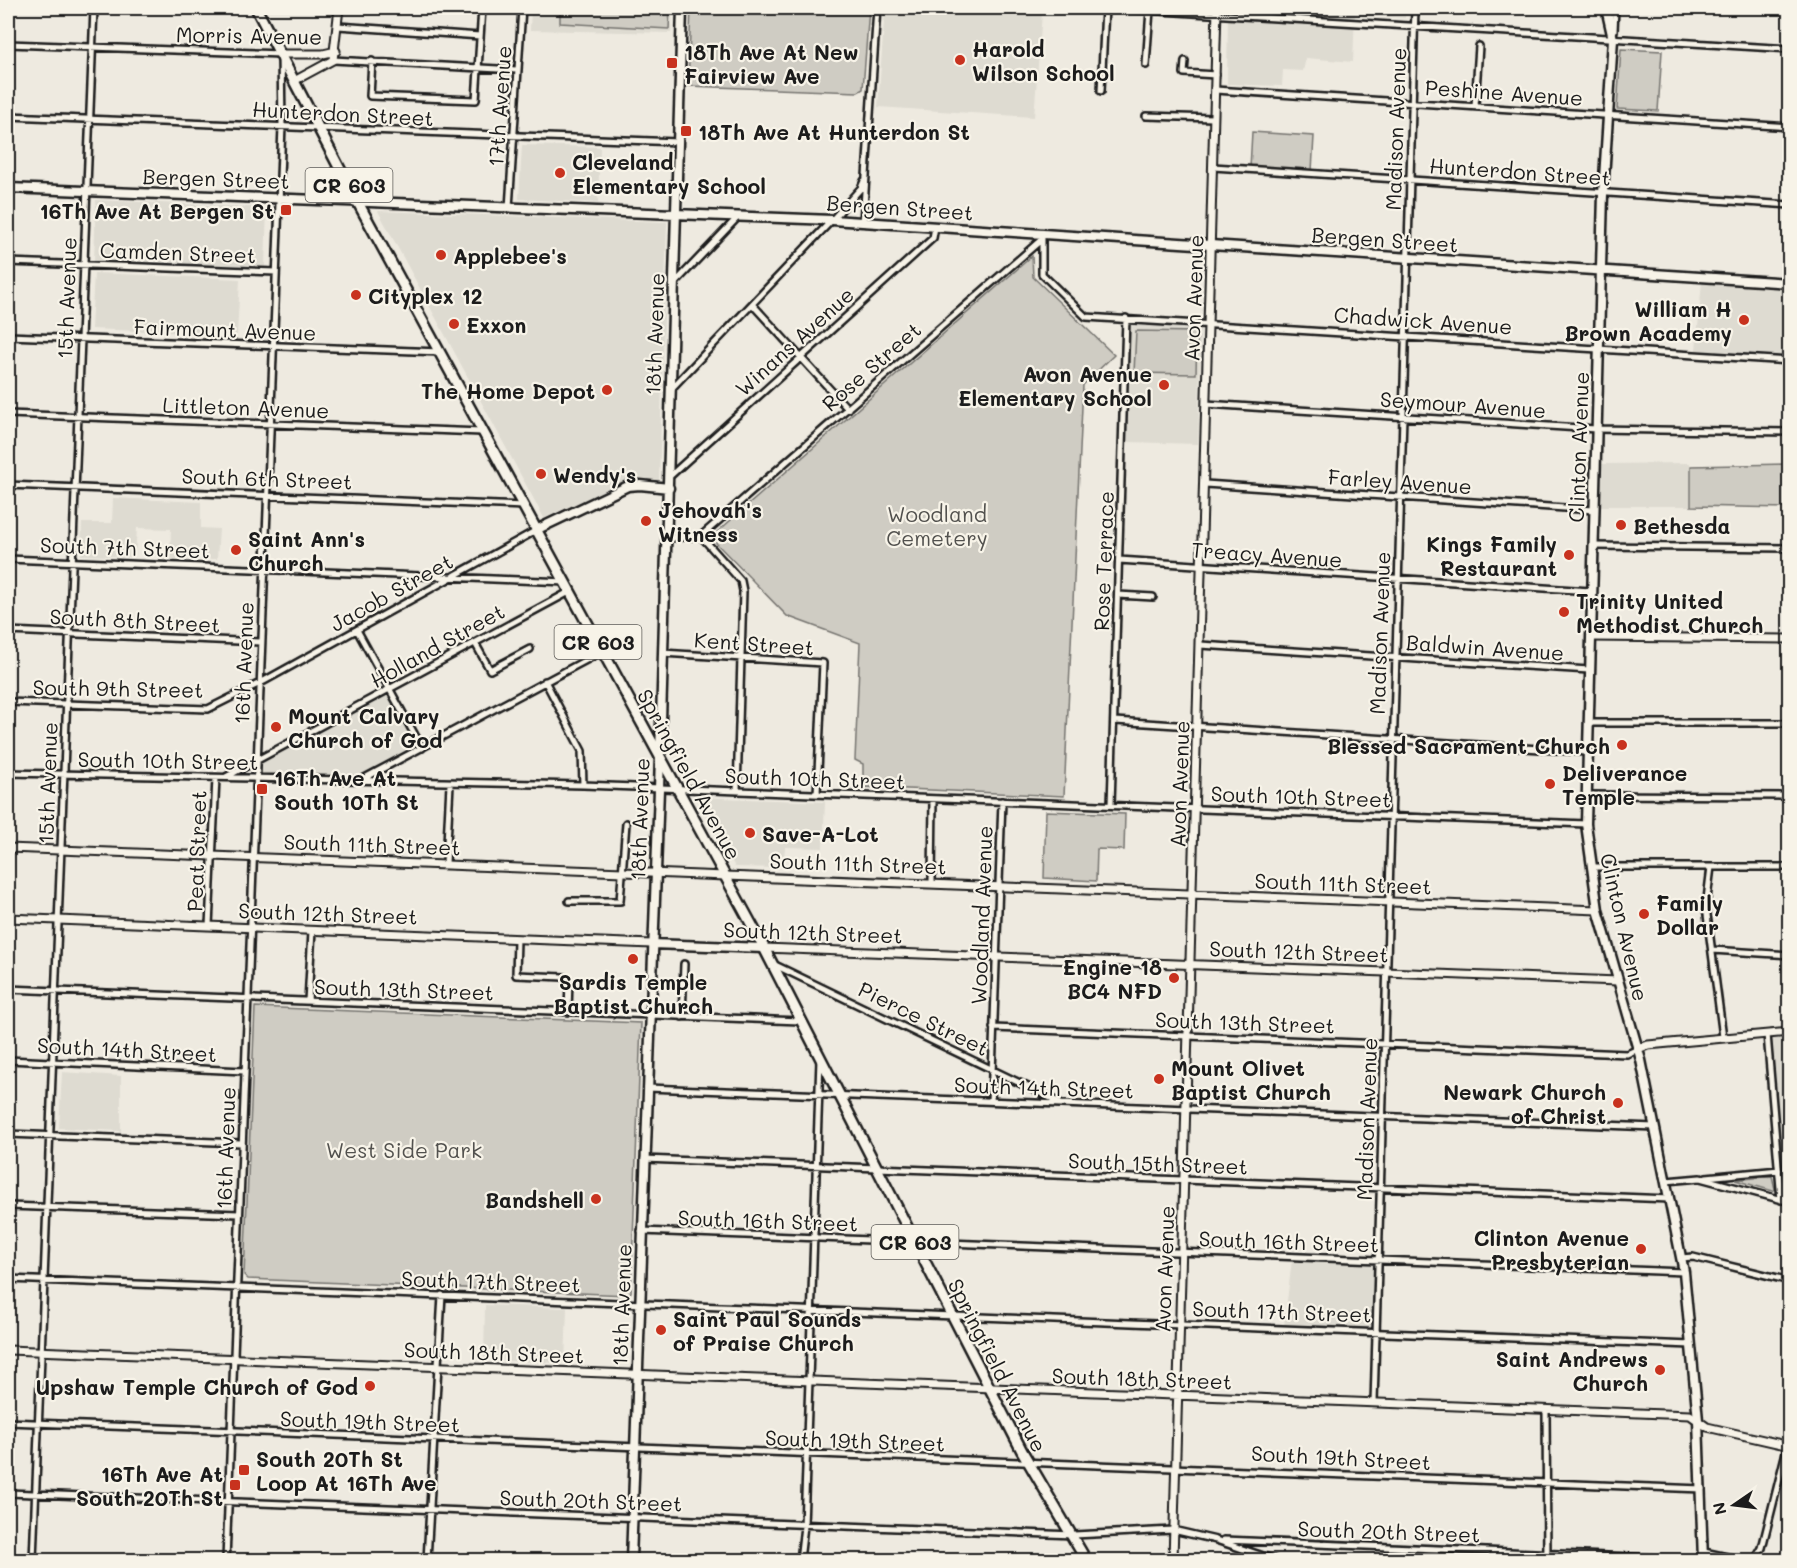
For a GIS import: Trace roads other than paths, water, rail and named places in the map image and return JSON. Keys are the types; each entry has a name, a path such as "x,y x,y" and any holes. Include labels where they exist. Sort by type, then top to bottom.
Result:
{"main road":[{"name":"Springfield Avenue","path":"256,8 725,874 1028,1462 1086,1560"},
{"name":"18th Avenue","path":"631,1560 669,488 682,8"},
{"name":"Clinton Avenue","path":"1606,8 1613,39 1603,194 1586,752 1586,824 1598,910 1638,1049 1684,1272 1698,1420 1703,1558"},
{"name":"Bergen Street","path":"8,188 832,220 1042,237 1790,283"},
{"path":"538,530 628,486 640,484 669,488"},
{"name":"South 12th Street","path":"652,944 764,948"}],"street":[{"name":"15th Avenue","path":"33,1560 94,8"},
{"path":"336,51 339,8"},
{"path":"372,62 370,96 476,100 482,8"},
{"name":"17th Avenue","path":"509,208 522,8"},
{"path":"863,222 877,8"},
{"path":"1101,91 1106,8"},
{"path":"1111,8 1217,11 1790,50"},
{"name":"Madison Avenue","path":"1374,1403 1415,8"},
{"path":"1613,39 1615,8"},
{"path":"1146,65 1150,10"},
{"name":"Avon Avenue","path":"1173,1560 1217,11"},
{"path":"338,26 480,36"},
{"name":"Morris Avenue","path":"8,44 281,54 323,54 336,51"},
{"path":"1475,106 1479,46"},
{"name":"Morris Avenue","path":"333,60 336,51"},
{"name":"16th Avenue","path":"226,1560 246,1000 282,126 281,54"},
{"name":"Morris Avenue","path":"294,81 333,60 517,70"},
{"path":"1185,61 1184,73 1216,75"},
{"name":"Peshine Avenue","path":"1215,90 1790,127"},
{"name":"Hunterdon Street","path":"8,116 678,142"},
{"path":"1146,116 1215,118"},
{"name":"Hunterdon Street","path":"1213,167 1790,205"},
{"path":"670,390 832,220 861,188 864,181"},
{"path":"674,284 738,217"},
{"name":"Winans Avenue","path":"669,477 933,238 935,227"},
{"name":"Chadwick Avenue","path":"1042,237 1042,274 1086,316 1790,361"},
{"name":"Rose Street","path":"701,536 1042,237"},
{"name":"Camden Street","path":"8,262 276,272"},
{"path":"752,304 848,408"},
{"name":"Rose Terrace","path":"1111,805 1126,318"},
{"name":"Fairmount Avenue","path":"8,336 273,348 441,352"},
{"name":"Seymour Avenue","path":"1206,404 1596,429 1790,432"},
{"name":"Littleton Avenue","path":"8,414 484,432"},
{"name":"Farley Avenue","path":"1204,484 1594,510"},
{"name":"South 6th Street","path":"8,485 525,506"},
{"name":"Jacob Street","path":"259,684 538,530"},
{"path":"666,538 701,536 741,581 743,591 737,791"},
{"path":"1593,546 1790,548"},
{"name":"South 7th Street","path":"8,559 454,576 568,586"},
{"name":"Treacy Avenue","path":"1119,560 1591,591"},
{"name":"Holland Street","path":"224,778 256,763 475,643 568,586"},
{"path":"1118,595 1153,597"},
{"path":"357,630 422,748"},
{"name":"South 8th Street","path":"8,631 261,642"},
{"path":"1591,638 1790,639"},
{"path":"475,643 490,670 530,649"},
{"name":"Baldwin Avenue","path":"1200,645 1589,670"},
{"path":"359,781 603,651"},
{"name":"Kent Street","path":"662,653 823,663 817,794"},
{"path":"545,681 582,751 583,785"},
{"name":"South 9th Street","path":"8,702 208,709 259,684"},
{"path":"1115,721 1586,752"},
{"path":"1588,723 1790,723"},
{"name":"South 10th Street","path":"8,773 583,785 1586,824"},
{"name":"Peat Street","path":"209,926 216,778"},
{"path":"446,863 450,784"},
{"path":"1586,795 1790,796"},
{"path":"932,883 933,799"},
{"name":"Woodland Avenue","path":"991,1101 1002,801"},
{"path":"569,901 618,903 626,823"},
{"name":"South 11th Street","path":"8,848 446,863 1598,910"},
{"path":"1591,867 1790,867"},
{"path":"1711,867 1706,907 1723,1037"},
{"name":"South 12th Street","path":"8,918 652,944"},
{"path":"308,1002 312,930"},
{"path":"517,939 516,975 564,977 569,980 568,1012"},
{"name":"South 12th Street","path":"764,948 1618,981"},
{"path":"1712,950 1790,955"},
{"name":"Pierce Street","path":"771,963 1062,1104"},
{"path":"682,1017 684,964"},
{"name":"South 13th Street","path":"8,989 800,1021"},
{"name":"South 13th Street","path":"993,1028 1627,1054 1638,1049"},
{"path":"1638,1049 1648,1045 1790,1032"},
{"path":"1767,1034 1781,1200"},
{"path":"800,1560 804,1526 820,1058"},
{"name":"South 14th Street","path":"8,1060 53,1060 244,1071"},
{"name":"South 14th Street","path":"647,1088 1655,1127"},
{"path":"8,1134 241,1143"},
{"name":"South 15th Street","path":"644,1160 1670,1199"},
{"path":"1666,1181 1779,1170"},
{"path":"1700,1178 1790,1202"},
{"path":"8,1206 239,1214"},
{"name":"South 16th Street","path":"641,1231 1684,1272"},
{"path":"1681,1258 1693,1257 1790,1281"},
{"name":"South 17th Street","path":"8,1279 811,1311 1179,1323 1692,1345"},
{"path":"427,1560 442,1295"},
{"name":"South 18th Street","path":"8,1350 1690,1415 1707,1426 1788,1446"},
{"path":"1546,1411 1547,1557"},
{"name":"South 19th Street","path":"8,1422 634,1448 1175,1466 1702,1489"},
{"path":"1755,1560 1762,1548 1790,1436"},
{"name":"South 20th Street","path":"8,1493 1071,1535 1173,1530 1216,1540 1547,1557 1741,1560"},
{"path":"1216,1540 1275,1560"}],"place":[{"name":"Harold Wilson School","path":"960,60"},
{"name":"18Th Ave At New Fairview Ave","path":"672,63"},
{"name":"18Th Ave At Hunterdon St","path":"686,131"},
{"name":"Cleveland Elementary School","path":"560,173"},
{"name":"16Th Ave At Bergen St","path":"286,210"},
{"name":"Applebee's","path":"441,255"},
{"name":"Cityplex 12","path":"356,295"},
{"name":"William H Brown Academy","path":"1744,320"},
{"name":"Exxon","path":"454,324"},
{"name":"Avon Avenue Elementary School","path":"1164,385"},
{"name":"The Home Depot","path":"607,390"},
{"name":"Wendy's","path":"541,474"},
{"name":"Jehovah's Witness","path":"646,521"},
{"name":"Bethesda","path":"1621,525"},
{"name":"Saint Ann's Church","path":"236,550"},
{"name":"Kings Family Restaurant","path":"1569,555"},
{"name":"Trinity United Methodist Church","path":"1564,612"},
{"name":"Mount Calvary Church of God","path":"276,727"},
{"name":"Blessed Sacrament Church","path":"1622,745"},
{"name":"Deliverance Temple","path":"1550,784"},
{"name":"16Th Ave At South 10Th St","path":"262,789"},
{"name":"Save-A-Lot","path":"750,833"},
{"name":"Family Dollar","path":"1644,914"},
{"name":"Sardis Temple Baptist Church","path":"633,959"},
{"name":"Engine 18 BC4 NFD","path":"1174,978"},
{"name":"Mount Olivet Baptist Church","path":"1159,1079"},
{"name":"Newark Church of Christ","path":"1618,1103"},
{"name":"Bandshell","path":"596,1199"},
{"name":"Clinton Avenue Presbyterian","path":"1641,1249"},
{"name":"Saint Paul Sounds of Praise Church","path":"661,1330"},
{"name":"Saint Andrews Church","path":"1660,1370"},
{"name":"Upshaw Temple Church of God","path":"370,1386"},
{"name":"South 20Th St Loop At 16Th Ave","path":"244,1470"},
{"name":"16Th Ave At South 20Th St","path":"235,1485"}],"park label":[{"name":"Woodland Cemetery","path":"937,525"},
{"name":"West Side Park","path":"404,1149"}]}
